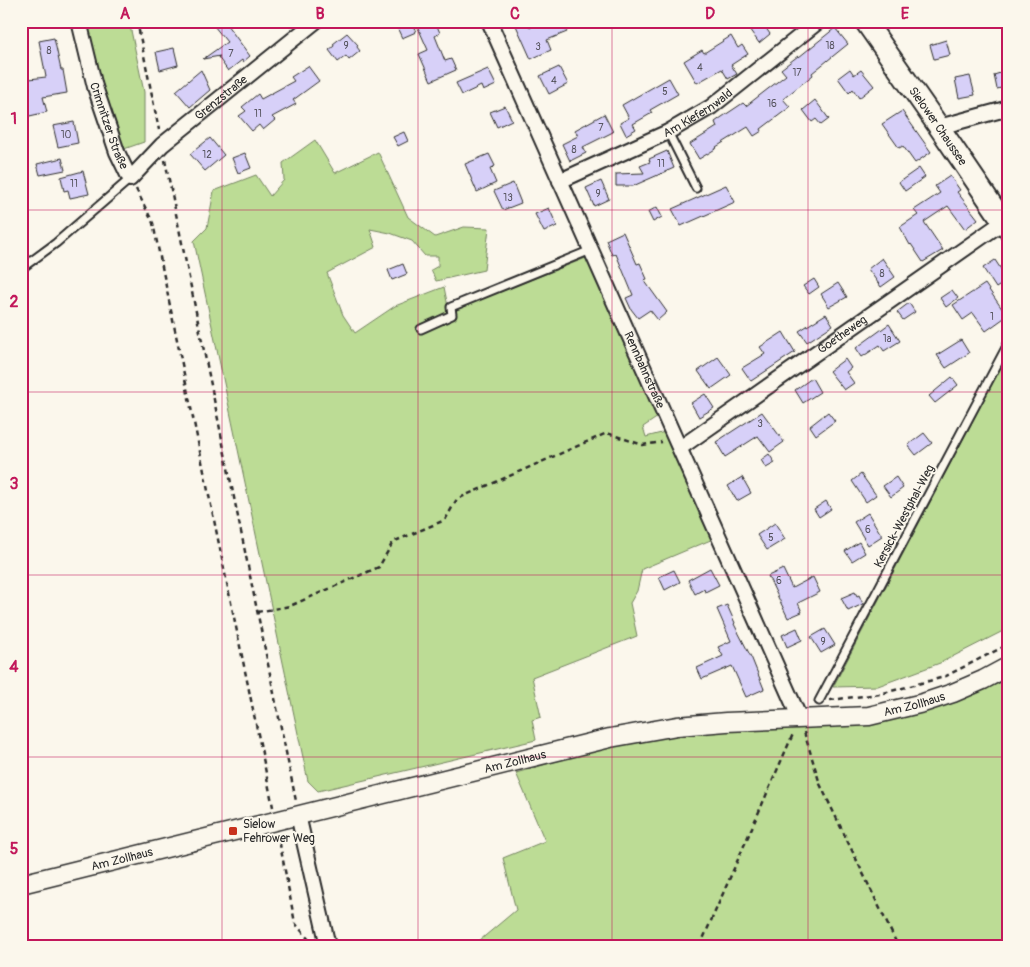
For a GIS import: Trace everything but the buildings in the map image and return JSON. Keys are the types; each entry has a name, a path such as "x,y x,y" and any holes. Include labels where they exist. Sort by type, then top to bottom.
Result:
{"main road":[{"name":"Sielower Chaussee","path":"865,21 1006,226"}],"street":[{"name":"Crimnitzer Straße","path":"79,21 95,87 117,152 130,179"},
{"name":"Grenzstraße","path":"130,179 162,145 316,21"},
{"name":"Rennbahnstraße","path":"490,21 800,719"},
{"name":"Am Kiefernwald","path":"560,181 668,132 710,107 819,21"},
{"path":"939,127 1009,108"},
{"name":"Goetheweg","path":"678,444 1006,226"},
{"name":"Am Zollhaus","path":"21,884 610,738 677,726 869,716 923,703 953,693 1009,666"},
{"path":"298,815 328,946"}],"lane":[{"path":"668,132 696,188"},
{"name":"Crimnitzer Straße","path":"22,268 56,243 130,179"},
{"path":"422,329 452,315 450,306 591,250"},
{"name":"Kersick-Westphal-Weg","path":"820,701 1009,342"}],"path":[{"path":"137,21 298,815"},
{"path":"130,179 153,223 276,821 295,923 314,946"},
{"path":"257,612 290,606 379,567 392,542 445,520 457,499 608,433 643,445 678,444"},
{"path":"820,701 880,694 944,677 1009,643"},
{"path":"700,946 800,719"},
{"path":"800,719 820,784 898,946"}],"green space":[{"path":"86,21 129,21 144,92 144,142 124,149 100,86"},
{"path":"315,140 335,173 378,152 408,217 435,237 464,227 489,228 484,270 436,281 431,270 438,266 438,256 425,256 412,241 390,233 370,229 376,247 327,273 343,315 355,333 395,306 444,287 449,312 586,258 658,417 643,427 646,437 665,432 713,539 642,569 637,591 630,603 637,636 532,677 541,717 532,720 536,740 318,791 308,781 194,241 207,228 214,191 256,175 270,196 284,180 283,163"},
{"path":"1009,352 1009,628 940,663 878,686 833,687"},
{"path":"1009,679 1009,946 473,946 516,910 503,858 545,841 516,773 622,742 710,730 797,727 901,718 962,699"}],"place":[{"name":"Sielow Fehrower Weg","path":"233,831"}]}
